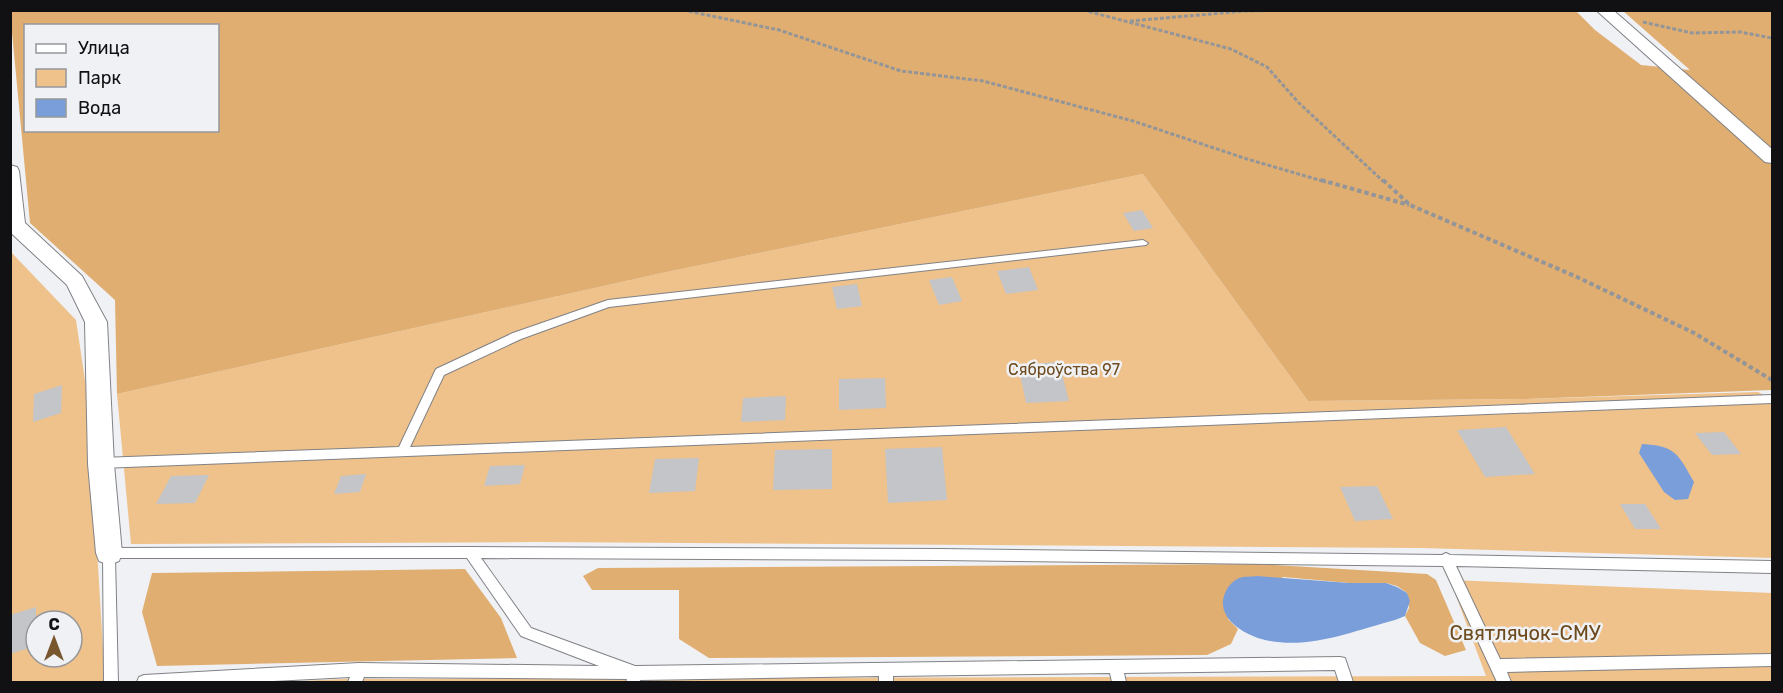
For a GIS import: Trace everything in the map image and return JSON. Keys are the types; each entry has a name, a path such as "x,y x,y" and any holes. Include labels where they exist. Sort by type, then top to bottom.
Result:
{"street":[{"path":"1604,12 1773,158"},
{"path":"10,171 13,226 75,281 96,322 101,464 109,552"}],"lane":[{"path":"402,452 440,372 517,336 608,304 1143,243"},
{"path":"101,464 1773,399"},
{"path":"111,682 109,552 470,552 1446,559 1773,567"},
{"path":"470,552 526,632 634,678"},
{"path":"1446,559 1504,682"},
{"path":"1496,666 1773,660"},
{"path":"144,682 357,676 634,678 886,676 1116,666 1340,663 1346,682"},
{"path":"1116,666 1119,682"}],"path":[{"path":"683,10 779,30 901,71 983,81 1133,121 1246,159 1410,205 1577,277 1694,333 1773,380"},
{"path":"1083,10 1231,49 1268,67 1299,103 1410,205"},
{"path":"1126,21 1245,11 1294,10"},
{"path":"1604,12 1692,33 1740,32 1773,39"}],"green space":[{"name":"Сяброўства 97","path":"1143,174 1308,401 1526,399 1758,392 1772,399 1772,558 1421,548 538,542 131,544 117,394 662,273"},
{"path":"10,251 76,320 88,400 105,682 11,682"},
{"name":"Святлячок-СМУ","path":"1450,580 1772,593 1772,682 278,682 344,679 1486,676"}],"shaded area":[{"path":"1575,10 1595,30 1641,65 1690,70 1623,11 1772,11 1772,390 1526,399 1308,401 1143,174 662,273 117,394 115,300 30,223 10,11"},
{"path":"1258,564 1427,574 1436,580 1466,650 1445,656 1420,643 1405,616 1409,608 1407,593 1397,586 1386,583 1349,583 1283,577 1228,619 1238,629 1231,644 1207,655 709,658 679,639 679,590 592,590 583,576 598,568"},
{"path":"465,569 501,618 517,658 157,666 142,612 152,573"}],"water":[{"path":"1642,444 1662,447 1675,453 1694,482 1688,499 1675,500 1664,492 1639,453"},
{"path":"1257,576 1349,583 1386,583 1407,593 1410,601 1405,616 1347,634 1298,643 1265,640 1248,634 1232,623 1227,616 1223,600 1231,583 1241,577"}],"building":[{"path":"1142,210 1153,228 1134,231 1123,213"},
{"path":"1029,267 1038,290 1006,294 997,271"},
{"path":"952,277 962,301 939,305 929,280"},
{"path":"857,284 862,306 837,309 832,287"},
{"path":"1059,362 1069,401 1026,403 1018,365"},
{"path":"885,378 886,408 839,410 839,379"},
{"path":"62,385 61,413 33,422 34,394"},
{"path":"786,396 785,420 741,422 743,398"},
{"path":"1506,427 1535,474 1485,477 1457,430"},
{"path":"1724,432 1741,454 1712,455 1695,433"},
{"path":"942,447 947,500 888,503 885,449"},
{"path":"832,449 832,489 773,490 775,450"},
{"path":"699,458 695,491 649,493 655,459"},
{"path":"525,465 520,484 484,486 490,466"},
{"path":"366,474 360,492 334,494 341,476"},
{"path":"209,475 195,503 156,504 171,476"},
{"path":"1377,486 1393,519 1355,521 1340,487"},
{"path":"1620,504 1645,504 1661,529 1635,529"},
{"path":"24,611 24,650 10,654 10,615"}]}
